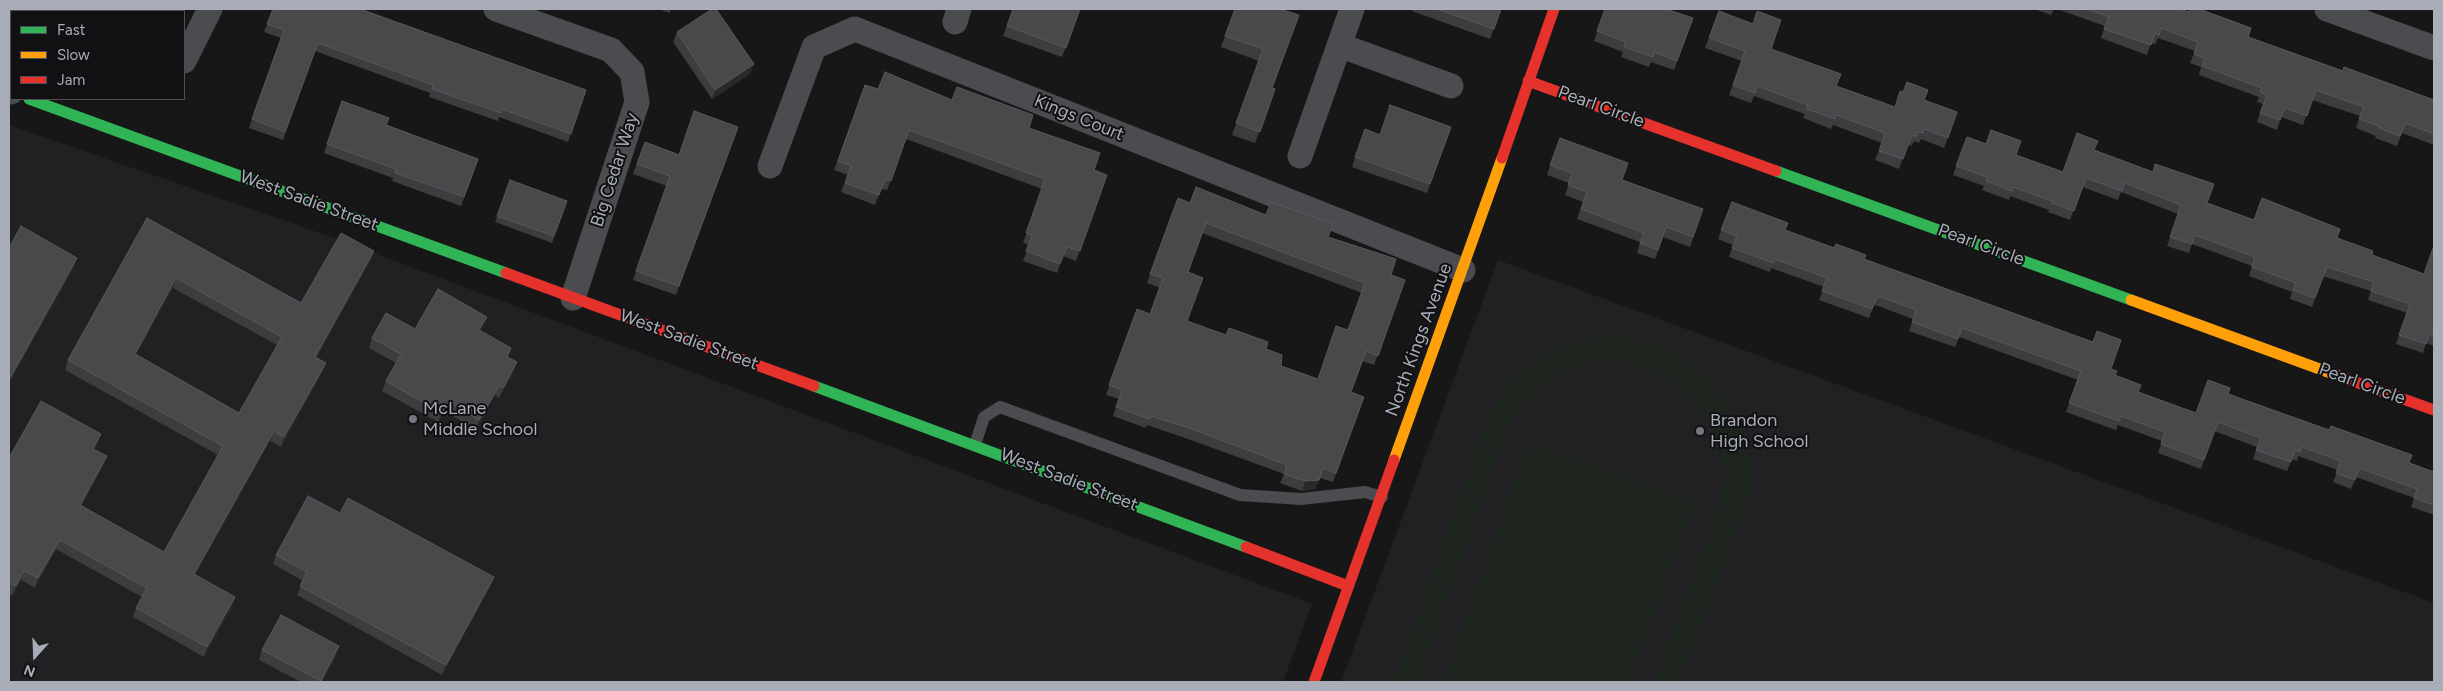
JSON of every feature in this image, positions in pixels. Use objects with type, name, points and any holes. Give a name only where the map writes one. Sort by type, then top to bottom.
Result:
[{"type":"street","points":[[185,59],[210,9]]},
{"type":"street","name":"Big Cedar Way","points":[[496,9],[611,50],[632,72],[637,102],[573,298]]},
{"type":"street","points":[[1300,156],[1352,9]]},
{"type":"street","name":"North Kings Avenue","points":[[1314,682],[1463,270],[1554,9]]},
{"type":"street","points":[[2328,9],[2434,48]]},
{"type":"street","name":"Kings Court","points":[[770,166],[814,47],[855,29],[1463,270]]},
{"type":"street","points":[[1339,45],[1451,86]]},
{"type":"street","name":"Pearl Circle","points":[[1528,81],[2434,410]]},
{"type":"street","name":"West Sadie Street","points":[[32,100],[975,445],[1348,586]]},
{"type":"lane","points":[[975,445],[984,417],[1000,407],[1240,495],[1301,499],[1365,492],[1382,497]]},
{"type":"shaded area","name":"McLane Middle School","points":[[9,125],[323,234],[1312,604],[1283,682],[16,682],[9,678]]},
{"type":"shaded area","name":"Brandon High School","points":[[1498,260],[2434,603],[2434,682],[1341,682]]},
{"type":"shaded area","points":[[1620,337],[1670,351],[1697,369],[1711,383],[1733,412],[1750,449],[1754,470],[1753,488],[1680,682],[1654,682],[1721,499],[1723,469],[1717,440],[1703,411],[1681,387],[1661,373],[1618,361],[1588,362],[1562,372],[1539,388],[1517,413],[1508,429],[1418,682],[1394,682],[1485,422],[1502,392],[1521,372],[1541,357],[1564,347],[1597,338]]},
{"type":"shaded area","points":[[1528,442],[1695,502],[1630,682],[1443,682]]},
{"type":"building","points":[[86,9],[127,9],[126,10]]},
{"type":"building","points":[[273,9],[360,9],[586,90],[571,134],[502,109],[501,113],[432,89],[433,85],[318,43],[285,132],[252,119],[284,30],[267,24]]},
{"type":"building","points":[[712,9],[716,9],[754,64],[715,90],[677,32]]},
{"type":"building","points":[[1013,9],[1080,9],[1066,48],[1007,26]]},
{"type":"building","points":[[1235,9],[1280,9],[1299,15],[1272,88],[1275,89],[1260,132],[1236,123],[1263,49],[1225,36]]},
{"type":"building","points":[[1437,9],[1501,9],[1494,29]]},
{"type":"building","points":[[1605,9],[1666,9],[1693,18],[1677,61],[1654,52],[1653,57],[1624,47],[1626,42],[1597,31]]},
{"type":"building","points":[[2087,9],[2179,9],[2189,12],[2190,9],[2199,9],[2251,28],[2248,37],[2343,71],[2344,67],[2434,100],[2434,134],[2405,123],[2400,136],[2359,119],[2364,107],[2316,90],[2307,116],[2285,108],[2280,120],[2260,113],[2267,95],[2260,92],[2262,88],[2202,66],[2205,58],[2194,54],[2198,42],[2161,28],[2159,35],[2155,33],[2151,45],[2104,29],[2109,17]]},
{"type":"building","points":[[1719,11],[1753,24],[1757,11],[1781,20],[1771,49],[1841,74],[1836,86],[1895,107],[1900,91],[1903,92],[1907,82],[1928,90],[1924,100],[1957,112],[1948,138],[1924,129],[1923,133],[1917,132],[1916,137],[1912,135],[1903,159],[1879,151],[1885,133],[1836,115],[1835,119],[1807,109],[1808,105],[1757,86],[1755,93],[1733,85],[1745,51],[1709,38]]},
{"type":"building","points":[[885,72],[952,100],[957,87],[1033,115],[1029,128],[1100,153],[1094,170],[1107,175],[1080,251],[1067,247],[1060,264],[1026,251],[1032,235],[1026,233],[1045,179],[909,130],[891,181],[885,179],[879,195],[845,183],[851,166],[838,161],[865,85],[878,89]]},
{"type":"building","points":[[342,101],[389,118],[386,125],[478,159],[464,197],[395,173],[396,169],[327,144]]},
{"type":"building","points":[[1390,105],[1451,127],[1430,184],[1355,157],[1365,129],[1380,135]]},
{"type":"building","points":[[694,111],[738,127],[679,286],[636,271],[670,176],[637,164],[645,142],[679,155]]},
{"type":"building","points":[[1991,130],[2021,141],[2016,155],[2063,172],[2077,133],[2098,141],[2094,150],[2153,172],[2155,164],[2214,184],[2207,203],[2254,220],[2262,198],[2340,229],[2337,238],[2373,251],[2372,255],[2424,274],[2434,248],[2434,335],[2429,334],[2426,344],[2399,335],[2410,304],[2371,291],[2374,282],[2327,267],[2315,298],[2293,290],[2296,283],[2252,267],[2255,257],[2195,235],[2192,244],[2170,237],[2181,205],[2125,183],[2122,191],[2086,178],[2074,211],[2013,187],[2012,191],[1986,181],[1987,177],[1956,166],[1967,137],[1986,144]]},
{"type":"building","points":[[1560,138],[1628,163],[1622,180],[1703,209],[1693,237],[1666,227],[1658,250],[1640,243],[1644,233],[1581,209],[1587,192],[1568,185],[1572,173],[1550,165]]},
{"type":"building","points":[[510,180],[567,201],[554,236],[497,216]]},
{"type":"building","points":[[1196,187],[1266,215],[1271,202],[1333,224],[1328,237],[1396,259],[1391,275],[1405,280],[1378,356],[1366,351],[1351,392],[1364,397],[1336,473],[1323,468],[1319,480],[1305,481],[1284,474],[1287,465],[1192,429],[1151,416],[1150,419],[1116,407],[1122,390],[1109,385],[1137,309],[1150,314],[1163,278],[1150,274],[1178,198],[1190,203]],"holes":[[[1206,223],[1365,283],[1348,330],[1336,326],[1318,379],[1281,366],[1282,355],[1266,349],[1268,342],[1229,328],[1226,335],[1187,321],[1203,278],[1188,272]]]},
{"type":"building","points":[[1732,202],[1788,223],[1785,230],[1834,248],[1836,244],[1866,255],[1864,259],[2093,342],[2097,331],[2121,340],[2111,369],[2117,371],[2115,375],[2141,385],[2138,392],[2196,413],[2208,380],[2230,388],[2228,394],[2329,430],[2331,426],[2412,455],[2409,463],[2434,472],[2434,505],[2414,498],[2417,489],[2359,468],[2355,480],[2336,473],[2341,461],[2302,447],[2300,452],[2295,450],[2291,462],[2256,450],[2261,438],[2218,422],[2204,460],[2161,444],[2165,432],[2121,416],[2119,421],[2069,403],[2081,371],[1962,328],[1958,339],[1912,322],[1916,310],[1881,297],[1877,297],[1872,309],[1822,291],[1827,278],[1775,259],[1773,263],[1732,248],[1737,236],[1721,230]]},
{"type":"building","points":[[147,218],[301,303],[341,233],[374,251],[315,357],[326,363],[284,437],[274,431],[194,574],[235,597],[207,647],[136,608],[147,588],[60,540],[38,578],[24,571],[16,586],[9,583],[9,458],[41,401],[101,434],[93,449],[107,456],[80,505],[164,552],[223,446],[68,360]],"holes":[[[176,278],[282,337],[239,413],[135,354]]]},
{"type":"building","points":[[21,226],[77,258],[9,380],[9,248]]},
{"type":"building","points":[[438,289],[487,317],[479,330],[511,348],[507,357],[517,362],[503,388],[499,386],[479,420],[448,402],[442,413],[386,381],[401,354],[372,338],[386,313],[415,329]]},
{"type":"building","points":[[308,496],[340,513],[348,498],[494,577],[446,665],[300,586],[307,572],[276,555]]},
{"type":"building","points":[[281,615],[339,646],[321,681],[262,650]]},
{"type":"traffic: fast","points":[[32,100],[506,273]]},
{"type":"traffic: fast","points":[[1776,171],[2131,300]]},
{"type":"traffic: fast","points":[[814,386],[1246,547]]},
{"type":"traffic: slow","points":[[1394,460],[1502,158]]},
{"type":"traffic: slow","points":[[2131,300],[2336,375]]},
{"type":"traffic: jam","points":[[1502,158],[1554,9]]},
{"type":"traffic: jam","points":[[1528,81],[1776,171]]},
{"type":"traffic: jam","points":[[506,273],[814,386]]},
{"type":"traffic: jam","points":[[2336,375],[2434,410]]},
{"type":"traffic: jam","points":[[1314,682],[1394,460]]},
{"type":"traffic: jam","points":[[1246,547],[1348,586]]},
{"type":"place","name":"McLane Middle School","points":[[413,419]]},
{"type":"place","name":"Brandon High School","points":[[1700,431]]}]
